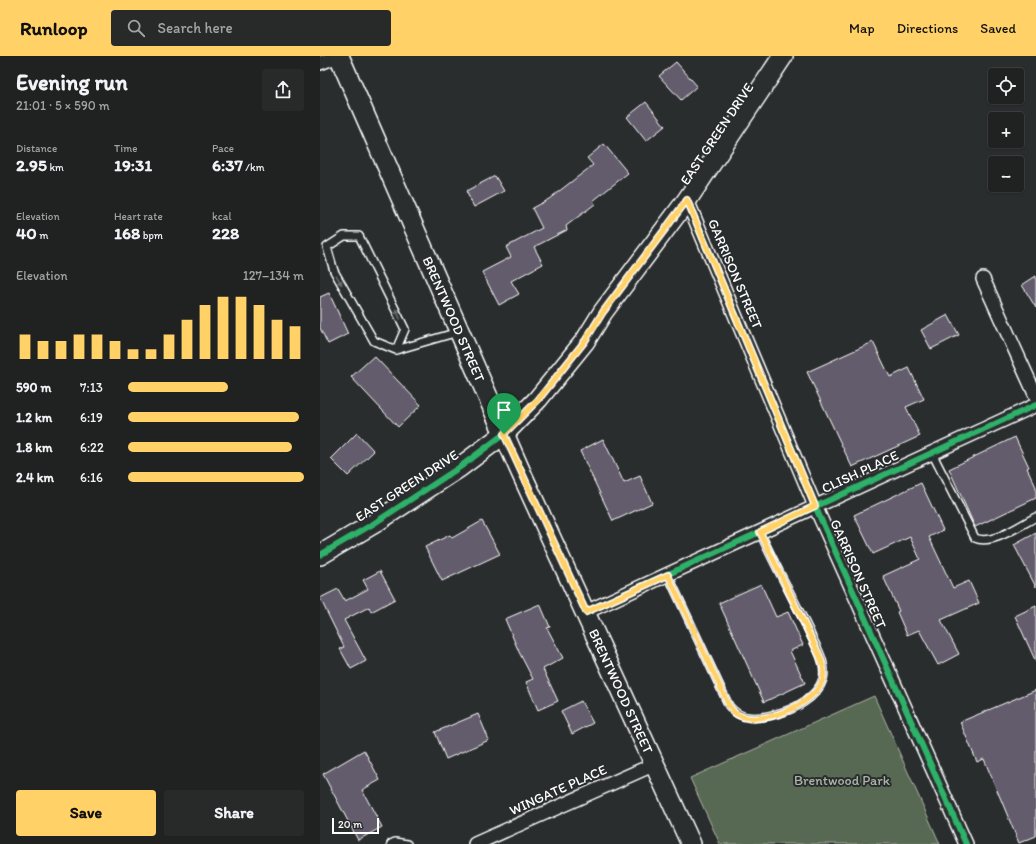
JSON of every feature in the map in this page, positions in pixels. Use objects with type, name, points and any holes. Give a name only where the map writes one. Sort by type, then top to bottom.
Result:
[{"type":"main road","name":"BRENTWOOD STREET","points":[[338,56],[504,434],[691,844]]},
{"type":"main road","name":"EAST GREEN DRIVE","points":[[320,555],[374,524],[453,472],[504,434],[538,400],[585,341],[603,312],[687,200],[783,56]]},
{"type":"street","points":[[320,64],[338,56]]},
{"type":"street","name":"GARRISON STREET","points":[[687,200],[815,506],[966,844]]},
{"type":"street","points":[[983,279],[1036,396]]},
{"type":"street","name":"CLISH PLACE","points":[[586,612],[1036,405]]},
{"type":"street","name":"WINGATE PLACE","points":[[474,844],[655,764]]},
{"type":"lane","points":[[396,350],[404,329],[389,295],[359,236],[344,236],[327,247],[334,271],[374,341],[396,350],[460,332]]},
{"type":"lane","points":[[932,453],[975,538],[981,541],[994,539],[1036,517]]},
{"type":"lane","points":[[668,575],[729,706],[735,713],[759,719],[780,713],[799,705],[816,692],[822,679],[823,664],[804,619],[772,559],[760,532]]},
{"type":"lane","points":[[391,844],[395,842],[407,844]]},
{"type":"green space","name":"Brentwood Park","points":[[874,696],[940,844],[720,844],[690,778]]},
{"type":"building","points":[[676,62],[697,86],[681,100],[659,76]]},
{"type":"building","points":[[646,102],[665,126],[646,141],[627,117]]},
{"type":"building","points":[[604,144],[628,173],[593,201],[595,204],[566,226],[567,230],[534,247],[543,264],[511,281],[519,294],[499,305],[482,272],[511,257],[506,247],[542,228],[532,208],[549,199],[593,165],[587,158]]},
{"type":"building","points":[[495,176],[504,191],[474,207],[466,191]]},
{"type":"building","points":[[1036,276],[1036,308],[1022,285]]},
{"type":"building","points":[[329,293],[348,334],[328,344],[320,328],[320,297]]},
{"type":"building","points":[[948,315],[959,335],[931,349],[921,330]]},
{"type":"building","points":[[873,342],[890,377],[909,368],[924,399],[906,407],[920,436],[852,467],[807,372]]},
{"type":"building","points":[[374,356],[421,405],[398,427],[351,377]]},
{"type":"building","points":[[357,433],[374,451],[348,476],[331,459]]},
{"type":"building","points":[[1015,437],[1029,467],[1027,468],[1036,487],[1036,498],[975,527],[949,469]]},
{"type":"building","points":[[603,439],[624,483],[640,476],[652,503],[613,521],[580,451]]},
{"type":"building","points":[[921,483],[943,530],[929,537],[953,588],[969,581],[979,603],[941,620],[959,654],[938,665],[919,630],[907,635],[897,612],[899,611],[883,576],[920,559],[910,537],[873,554],[854,515]]},
{"type":"building","points":[[482,521],[500,554],[442,581],[425,547],[450,535],[452,538]]},
{"type":"building","points":[[1036,533],[1036,587],[1014,545]]},
{"type":"building","points":[[380,571],[395,599],[371,612],[369,607],[344,620],[366,661],[351,669],[340,649],[344,647],[320,598],[338,589],[345,601],[368,589],[363,580]]},
{"type":"building","points":[[761,584],[776,617],[788,612],[803,645],[790,651],[805,683],[764,702],[719,603]]},
{"type":"building","points":[[540,604],[550,627],[547,628],[563,658],[543,669],[558,701],[538,710],[526,682],[533,679],[519,652],[505,619]]},
{"type":"building","points":[[1036,606],[1036,662],[1015,616]]},
{"type":"building","points":[[1036,690],[1036,836],[1019,843],[984,759],[977,762],[960,722]]},
{"type":"building","points":[[581,701],[593,723],[572,734],[561,711]]},
{"type":"building","points":[[478,714],[489,740],[446,759],[435,732]]},
{"type":"building","points":[[364,750],[380,780],[362,790],[382,827],[358,840],[323,774]]},
{"type":"cycle path","points":[[687,200],[815,506],[966,844]]},
{"type":"cycle path","points":[[586,612],[1036,405]]},
{"type":"cycle path","points":[[320,555],[373,524],[460,467],[504,434]]},
{"type":"route","points":[[687,200],[815,506],[760,532],[772,559],[804,619],[823,664],[822,679],[816,692],[799,705],[780,713],[759,719],[746,717],[735,713],[729,706],[668,575],[586,612],[504,434],[538,400],[585,341],[603,312],[687,200]]}]
